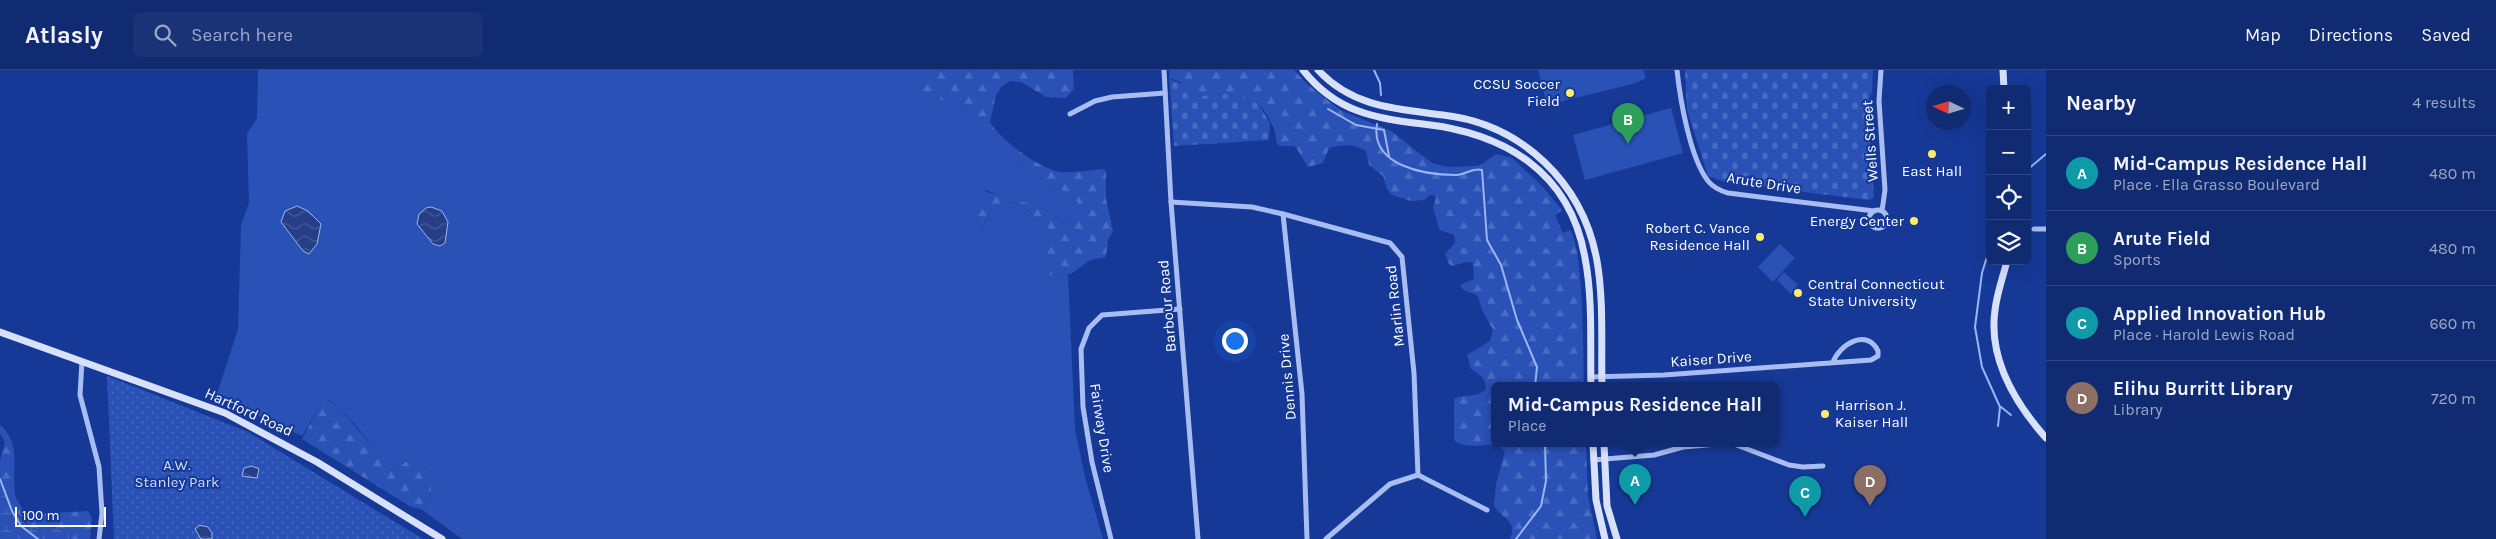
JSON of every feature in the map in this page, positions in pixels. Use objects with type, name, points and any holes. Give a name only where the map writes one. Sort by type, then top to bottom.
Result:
[{"type":"main road","points":[[1303,70],[1324,92],[1350,108],[1378,118],[1470,131],[1504,145],[1534,166],[1560,196],[1576,225],[1586,260],[1591,382]]},
{"type":"main road","points":[[1318,70],[1333,84],[1356,98],[1382,108],[1467,119],[1503,132],[1539,156],[1567,187],[1586,221],[1597,261],[1602,382]]},
{"type":"main road","points":[[2003,70],[2004,85]]},
{"type":"main road","points":[[1350,108],[1356,98]]},
{"type":"main road","points":[[1421,124],[1422,112]]},
{"type":"main road","points":[[2006,265],[1995,309],[1993,327],[1996,349],[2004,376],[2016,398],[2046,438]]},
{"type":"main road","name":"Hartford Road","points":[[0,332],[228,414],[317,462],[442,539]]},
{"type":"main road","points":[[1593,447],[1596,504],[1605,539]]},
{"type":"main road","points":[[1604,447],[1607,506],[1617,539]]},
{"type":"street","name":"Barbour Road","points":[[1164,70],[1171,202],[1198,539]]},
{"type":"street","name":"Arute Drive","points":[[1677,70],[1683,110],[1698,161],[1710,183],[1728,194],[1874,211]]},
{"type":"street","name":"Wells Street","points":[[1874,211],[1871,221],[1874,227],[1878,229],[1886,222],[1882,211],[1885,190],[1879,101],[1881,70]]},
{"type":"street","points":[[1070,114],[1095,101],[1112,97],[1165,93]]},
{"type":"street","name":"Marlin Road","points":[[1171,202],[1252,207],[1390,243],[1402,257],[1414,373],[1418,475]]},
{"type":"street","points":[[1874,211],[1878,209],[1882,211]]},
{"type":"street","name":"Dennis Drive","points":[[1283,214],[1302,394],[1307,539]]},
{"type":"street","points":[[2034,230],[2046,229]]},
{"type":"street","name":"Fairway Drive","points":[[1111,539],[1092,462],[1083,407],[1081,349],[1089,328],[1102,315],[1180,309]]},
{"type":"street","name":"Kaiser Drive","points":[[1591,377],[1664,375],[1874,360],[1878,356],[1878,351],[1875,345],[1867,341],[1850,342],[1836,353],[1833,362]]},
{"type":"street","points":[[82,361],[80,395],[99,465],[102,513],[99,539]]},
{"type":"street","points":[[1593,460],[1654,456],[1683,447]]},
{"type":"street","points":[[1742,447],[1789,466],[1803,468],[1823,466]]},
{"type":"street","points":[[1326,539],[1390,484],[1418,475],[1487,510]]},
{"type":"green space","points":[[258,70],[941,70],[924,94],[965,108],[982,131],[1010,157],[1034,172],[1047,184],[1070,194],[1079,203],[1072,216],[1064,222],[1040,207],[1014,201],[985,190],[982,230],[991,210],[1006,204],[1019,205],[1032,213],[1050,236],[1041,269],[1042,275],[1068,274],[1075,429],[1085,477],[1103,539],[462,539],[421,509],[429,498],[434,476],[426,468],[406,460],[395,469],[387,470],[364,435],[342,411],[329,401],[324,399],[302,436],[216,397],[238,329],[241,225],[249,203],[247,134],[257,118]]},
{"type":"green space","points":[[941,70],[1073,70],[1074,89],[1066,98],[1046,97],[1021,82],[1011,81],[1002,86],[996,95],[990,122],[1002,137],[1021,153],[1052,170],[1063,172],[1103,169],[1106,171],[1106,199],[1113,231],[1108,240],[1106,257],[1090,260],[1071,274],[1042,275],[1041,269],[1049,236],[1032,213],[1019,205],[1004,204],[991,210],[981,231],[975,232],[976,196],[983,191],[1040,207],[1064,222],[1072,216],[1078,203],[1070,194],[1047,184],[1034,172],[1010,157],[982,131],[965,108],[924,94],[922,88]]},
{"type":"green space","points":[[1169,70],[1294,70],[1307,84],[1340,110],[1391,131],[1432,163],[1448,167],[1479,166],[1496,154],[1512,158],[1541,185],[1562,210],[1555,215],[1563,233],[1570,230],[1575,241],[1580,280],[1584,382],[1491,382],[1491,445],[1480,446],[1458,443],[1454,440],[1454,399],[1479,394],[1486,389],[1483,379],[1471,369],[1467,355],[1490,341],[1493,330],[1482,310],[1478,296],[1466,291],[1460,285],[1474,279],[1473,263],[1465,262],[1453,266],[1449,264],[1445,254],[1455,243],[1454,235],[1440,230],[1433,208],[1436,198],[1434,195],[1430,195],[1424,200],[1411,201],[1392,195],[1387,189],[1383,176],[1369,165],[1366,151],[1352,146],[1343,145],[1329,148],[1323,163],[1308,167],[1295,146],[1280,146],[1277,144],[1274,127],[1262,107],[1248,100],[1226,94],[1197,96],[1181,82],[1170,78]]},
{"type":"green space","name":"CCSU Soccer Field","points":[[1538,70],[1643,70],[1646,78],[1636,83],[1547,105]]},
{"type":"green space","points":[[1685,70],[1873,70],[1872,91],[1868,103],[1874,198],[1869,200],[1724,182],[1708,176],[1687,110]]},
{"type":"green space","points":[[1169,74],[1171,80],[1185,84],[1197,96],[1226,94],[1258,103],[1270,123],[1269,140],[1174,146]]},
{"type":"green space","points":[[1671,108],[1683,153],[1585,180],[1573,135]]},
{"type":"green space","points":[[1780,244],[1795,258],[1773,282],[1758,267]]},
{"type":"green space","points":[[1784,272],[1798,285],[1791,294],[1777,280]]},
{"type":"green space","name":"A.W. Stanley Park","points":[[107,376],[248,432],[423,539],[114,539]]},
{"type":"green space","points":[[324,398],[339,408],[374,448],[387,470],[395,469],[409,459],[431,471],[434,476],[429,498],[421,509],[411,507],[302,439]]},
{"type":"green space","points":[[0,425],[7,433],[14,450],[16,498],[24,512],[36,514],[88,511],[92,518],[90,539],[69,539],[71,534],[54,527],[41,530],[33,529],[15,511],[0,490],[0,461],[5,442],[0,433]]},
{"type":"green space","points":[[1500,447],[1586,447],[1588,496],[1597,539],[1510,539],[1512,533],[1511,524],[1494,506],[1496,484],[1505,452]]},
{"type":"green space","points":[[0,490],[17,514],[27,524],[33,528],[40,529],[59,527],[71,530],[69,539],[0,539]]},
{"type":"water","points":[[297,206],[308,211],[321,224],[317,244],[309,254],[303,251],[281,222],[285,211]]},
{"type":"water","points":[[431,207],[442,211],[448,222],[445,243],[440,246],[433,244],[417,224],[419,214],[426,208]]},
{"type":"water","points":[[252,466],[259,469],[257,478],[242,476],[244,468]]},
{"type":"water","points":[[199,525],[208,527],[212,533],[212,539],[201,539],[195,529]]},
{"type":"waterway","points":[[1374,70],[1380,83],[1381,95]]},
{"type":"waterway","points":[[1328,109],[1356,125],[1384,130],[1389,156]]},
{"type":"waterway","points":[[1377,124],[1377,138],[1382,150],[1391,159],[1402,165],[1416,170],[1443,175],[1460,175],[1478,169],[1482,170],[1487,240],[1501,265],[1517,320],[1537,367],[1535,382]]},
{"type":"waterway","points":[[2031,167],[2046,154]]},
{"type":"waterway","points":[[1986,260],[1982,273],[1975,327],[1982,367],[2000,407],[1998,426]]},
{"type":"waterway","points":[[2001,407],[2011,415]]},
{"type":"waterway","points":[[1516,539],[1541,506],[1546,481],[1545,447]]},
{"type":"waterway","points":[[0,479],[12,511],[21,526],[38,539]]},
{"type":"place","name":"CCSU Soccer Field","points":[[1570,93]]},
{"type":"place","name":"Arute Field","points":[[1628,144]]},
{"type":"place","name":"East Hall","points":[[1932,154]]},
{"type":"place","name":"Energy Center","points":[[1914,221]]},
{"type":"place","name":"Robert C. Vance Residence Hall","points":[[1760,237]]},
{"type":"place","name":"Central Connecticut State University","points":[[1798,293]]},
{"type":"place","name":"Harrison J. Kaiser Hall","points":[[1825,414]]},
{"type":"place","name":"Mid-Campus Residence Hall","points":[[1635,505]]},
{"type":"place","name":"Elihu Burritt Library","points":[[1870,506]]},
{"type":"place","name":"Applied Innovation Hub","points":[[1805,517]]}]
